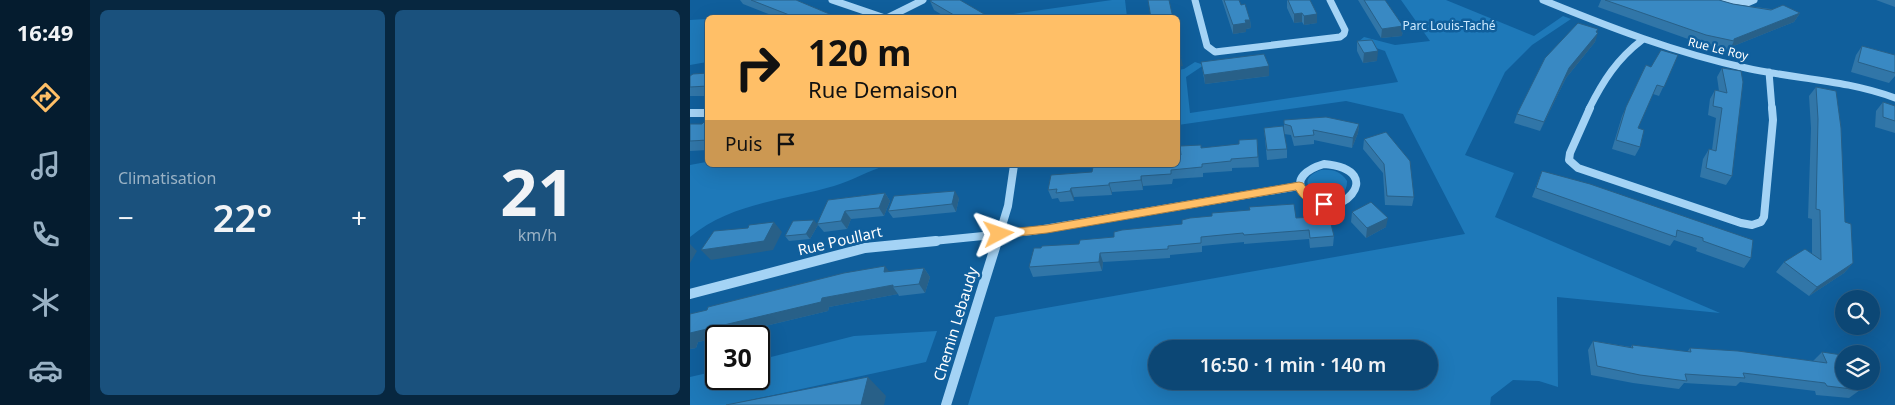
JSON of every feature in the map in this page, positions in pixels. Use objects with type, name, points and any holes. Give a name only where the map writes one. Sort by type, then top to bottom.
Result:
[{"type":"street","points":[[832,0],[877,15]]},
{"type":"street","points":[[892,15],[923,0]]},
{"type":"street","points":[[1195,0],[1207,46],[1216,52],[1223,52],[1340,37],[1344,34],[1345,30],[1330,0]]},
{"type":"street","name":"Rue Le Roy","points":[[1543,0],[1642,40],[1702,57],[1769,72],[1849,86],[1895,98]]},
{"type":"street","points":[[1724,0],[1740,3],[1752,2],[1754,0]]},
{"type":"street","points":[[1642,40],[1612,69],[1580,130],[1569,160],[1578,168],[1741,223],[1752,224],[1761,222],[1764,217],[1773,120],[1769,72]]},
{"type":"street","points":[[690,113],[705,112]]},
{"type":"street","points":[[1330,164],[1345,168],[1352,173],[1356,179],[1357,186],[1354,193],[1348,199],[1341,202],[1324,204],[1313,201],[1305,196],[1299,186],[1300,179],[1308,169],[1316,165],[1330,164]]},
{"type":"street","name":"Chemin Lebaudy","points":[[946,405],[1012,190],[1014,167]]},
{"type":"street","name":"Rue Poullart","points":[[690,294],[865,248],[1032,231],[1299,186]]},
{"type":"green space","points":[[1112,0],[1125,0],[1127,15],[1014,15],[1013,14]]},
{"type":"green space","name":"Parc Louis-Taché","points":[[1401,0],[1446,0],[1534,36],[1563,16],[1571,19],[1532,45],[1505,72],[1465,155],[1514,173],[1495,217],[1720,313],[1557,297],[1558,387],[1539,381],[1513,380],[1491,397],[1490,405],[968,405],[995,317],[1465,234],[1403,114],[1346,101],[1180,125],[1180,70],[1195,62],[1204,65],[1186,77],[1190,113],[1398,82],[1385,51],[1358,42],[1364,37],[1395,45],[1430,41]]},
{"type":"green space","points":[[705,19],[705,62],[690,65],[690,20]]},
{"type":"green space","points":[[705,162],[705,167],[882,167],[834,186],[740,210],[706,226],[690,237],[690,165]]},
{"type":"green space","points":[[1321,170],[1332,170],[1342,175],[1347,181],[1344,191],[1337,196],[1328,197],[1311,189],[1307,183],[1310,176]]},
{"type":"green space","points":[[937,331],[926,362],[727,405],[690,405],[690,377],[705,374],[705,390],[770,390],[770,357],[854,336]]},
{"type":"building","points":[[751,0],[796,0],[832,15],[789,15]]},
{"type":"building","points":[[960,0],[986,15],[954,15],[930,1]]},
{"type":"building","points":[[1148,0],[1169,0],[1172,15],[1150,15]]},
{"type":"building","points":[[1224,0],[1239,0],[1241,5],[1245,4],[1250,20],[1245,20],[1246,23],[1233,25]]},
{"type":"building","points":[[1288,0],[1310,0],[1317,14],[1304,16],[1302,13],[1294,14]]},
{"type":"building","points":[[1364,0],[1385,0],[1403,26],[1382,29]]},
{"type":"building","points":[[1605,0],[1719,0],[1771,10],[1783,5],[1800,13],[1734,39],[1734,41],[1706,35]]},
{"type":"building","points":[[1578,23],[1598,29],[1596,32],[1598,33],[1569,68],[1544,122],[1517,114],[1545,58]]},
{"type":"building","points":[[1372,40],[1378,51],[1364,53],[1357,41]]},
{"type":"building","points":[[1862,46],[1895,55],[1895,73],[1858,62]]},
{"type":"building","points":[[1661,50],[1678,55],[1664,87],[1657,85],[1638,128],[1644,130],[1640,147],[1616,140],[1626,107],[1646,65],[1651,67]]},
{"type":"building","points":[[1264,54],[1269,66],[1204,75],[1201,62]]},
{"type":"building","points":[[1722,68],[1741,71],[1743,82],[1732,176],[1706,168],[1709,149],[1716,151],[1722,108],[1713,106],[1715,90],[1727,93]]},
{"type":"building","points":[[705,73],[705,86],[690,87],[690,76]]},
{"type":"building","points":[[1816,87],[1836,91],[1841,128],[1845,222],[1851,224],[1853,263],[1817,287],[1784,262],[1805,249],[1821,260],[1820,210],[1816,209],[1818,119]]},
{"type":"building","points":[[1883,102],[1895,106],[1895,121],[1883,117]]},
{"type":"building","points":[[1326,117],[1359,124],[1353,138],[1313,130],[1314,135],[1294,137],[1291,126],[1284,124],[1284,120]]},
{"type":"building","points":[[705,121],[705,140],[690,141],[690,124],[702,124]]},
{"type":"building","points":[[1283,126],[1287,149],[1267,150],[1264,128]]},
{"type":"building","points":[[1386,132],[1410,161],[1414,197],[1387,196],[1384,164],[1364,139]]},
{"type":"building","points":[[1257,139],[1258,157],[1231,159],[1231,161],[1202,164],[1202,167],[1171,170],[1171,174],[1141,176],[1141,180],[1071,188],[1070,191],[1056,193],[1057,189],[1048,190],[1051,175],[1092,172],[1093,167],[1180,167],[1180,146],[1201,145],[1201,148],[1239,144],[1239,140]]},
{"type":"building","points":[[1542,171],[1590,184],[1753,240],[1751,258],[1703,241],[1703,238],[1677,230],[1676,237],[1536,188]]},
{"type":"building","points":[[955,191],[952,204],[888,211],[894,196]]},
{"type":"building","points":[[885,193],[879,208],[845,211],[841,221],[817,224],[828,200]]},
{"type":"building","points":[[1371,202],[1388,218],[1367,228],[1352,212]]},
{"type":"building","points":[[1294,204],[1296,218],[1329,216],[1334,236],[1310,238],[1309,230],[1201,237],[1201,243],[1168,246],[1168,249],[1100,253],[1099,262],[1029,267],[1034,248],[1041,248],[1042,246],[1079,244],[1080,240],[1114,237],[1114,232],[1122,230],[1182,224],[1182,220],[1212,216],[1212,213],[1250,210],[1249,207]]},
{"type":"building","points":[[814,220],[806,234],[785,236],[793,221]]},
{"type":"building","points":[[774,222],[764,241],[701,250],[714,231],[748,228],[749,225]]},
{"type":"building","points":[[885,266],[884,272],[924,268],[919,284],[893,287],[893,285],[822,298],[821,302],[724,325],[705,325],[705,329],[690,333],[690,314],[707,310],[708,307],[844,273]]},
{"type":"building","points":[[1593,341],[1633,348],[1632,345],[1691,352],[1690,348],[1738,351],[1827,363],[1822,352],[1835,354],[1835,387],[1827,386],[1825,383],[1743,373],[1745,378],[1685,374],[1687,381],[1640,375],[1597,366]]},
{"type":"building","points":[[868,377],[861,405],[726,405]]},
{"type":"route","points":[[999,234],[1047,229],[1299,186],[1305,196],[1313,201],[1324,204]]}]
